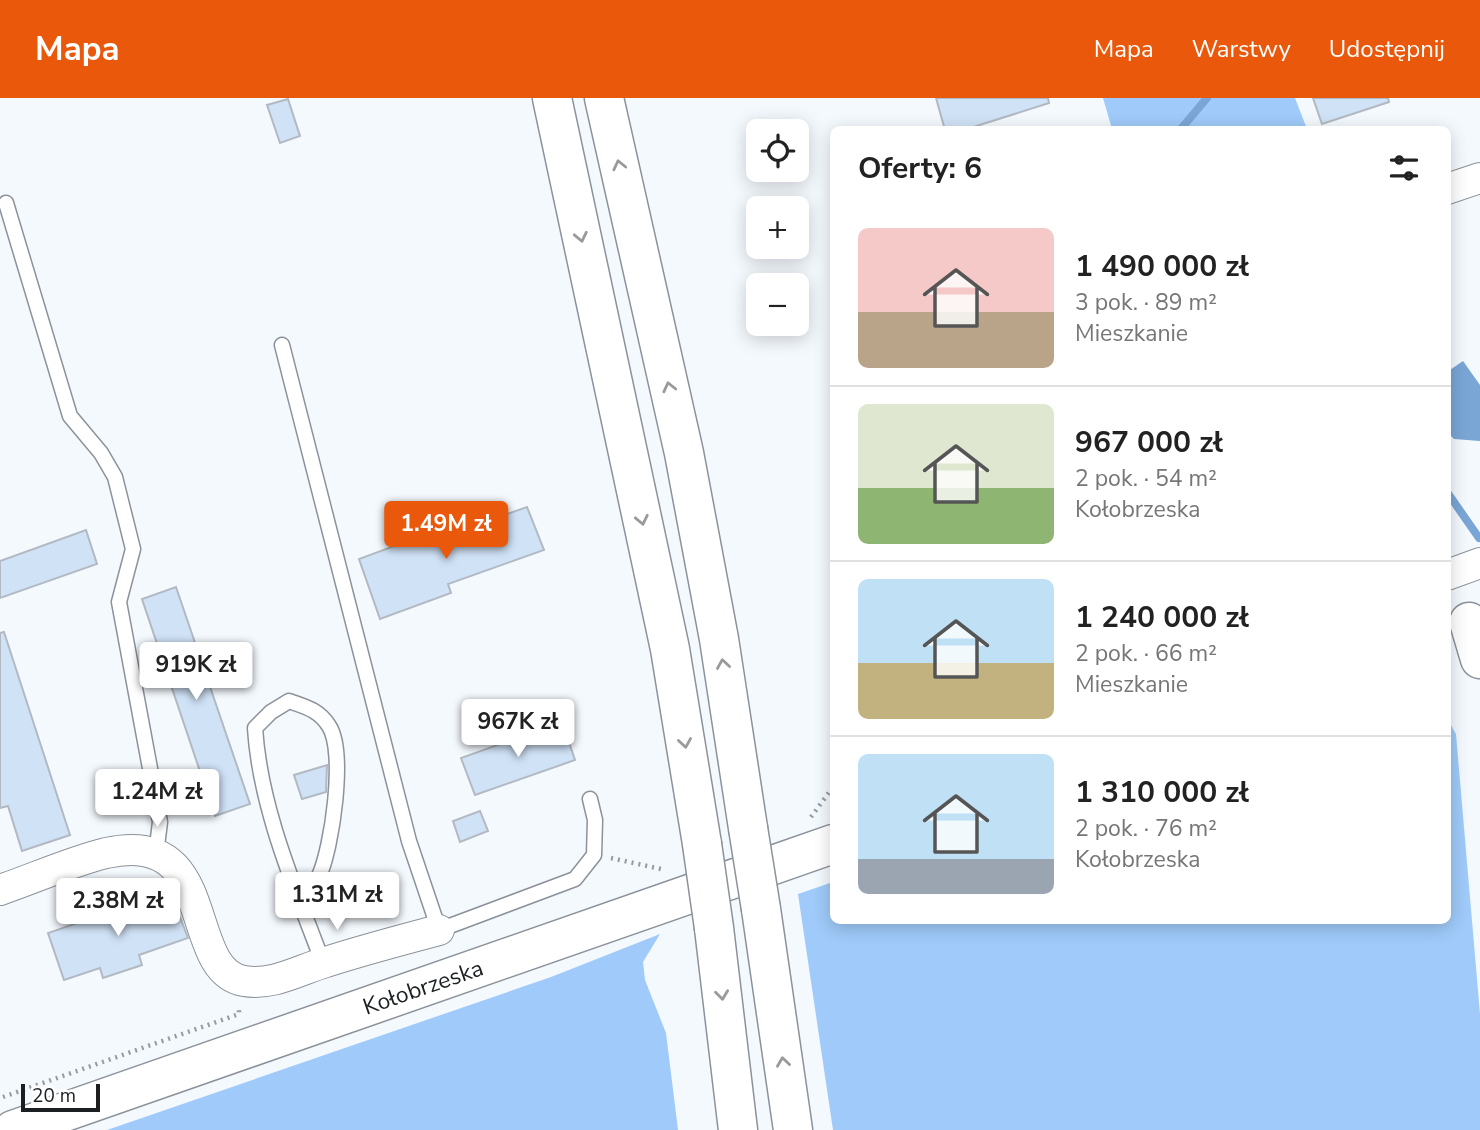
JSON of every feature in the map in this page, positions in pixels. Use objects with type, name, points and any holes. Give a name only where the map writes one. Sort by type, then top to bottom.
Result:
[{"type":"main road","points":[[552,98],[670,649],[702,845],[738,1130]]},
{"type":"main road","points":[[604,98],[684,453],[719,639],[793,1130]]},
{"type":"main road","points":[[1466,624],[1480,659]]},
{"type":"main road","name":"Kołobrzeska","points":[[13,1130],[830,845]]},
{"type":"street","points":[[1451,188],[1480,178]]},
{"type":"street","points":[[1451,574],[1480,563]]},
{"type":"street","points":[[0,890],[107,853],[156,854],[176,867],[186,881],[219,967],[242,981],[269,982],[323,963],[439,930]]},
{"type":"lane","points":[[6,203],[70,416],[101,453],[115,477],[133,549],[119,602],[160,822],[156,854]]},
{"type":"lane","points":[[282,345],[408,841],[439,930],[558,888],[575,879],[594,855],[595,820],[590,799]]},
{"type":"lane","points":[[301,904],[319,876],[327,848],[336,793],[335,755],[331,728],[316,710],[289,701],[271,712],[255,728],[258,765],[301,904],[323,963]]},
{"type":"path","points":[[0,1098],[39,1082],[239,1014],[242,981]]},
{"type":"shaded area","points":[[1103,98],[1295,98],[1306,126],[1111,126]]},
{"type":"shaded area","points":[[1463,361],[1480,385],[1480,441],[1454,439],[1451,436],[1451,369]]},
{"type":"shaded area","points":[[1451,725],[1456,734],[1480,1014],[1480,1130],[833,1130],[798,894],[830,883],[830,924],[1451,924]]},
{"type":"shaded area","points":[[660,934],[643,962],[645,980],[666,1033],[678,1130],[107,1130],[551,977]]},
{"type":"building","points":[[936,98],[1048,98],[1049,103],[977,126],[944,126]]},
{"type":"building","points":[[1313,98],[1388,98],[1389,102],[1322,124]]},
{"type":"building","points":[[288,99],[300,136],[280,143],[267,105]]},
{"type":"building","points":[[527,507],[544,550],[448,584],[451,593],[380,619],[359,559],[437,530],[440,538]]},
{"type":"building","points":[[86,530],[97,564],[0,598],[0,561]]},
{"type":"building","points":[[176,587],[250,804],[215,816],[142,599]]},
{"type":"building","points":[[4,632],[70,835],[22,851],[8,806],[0,808],[0,633]]},
{"type":"building","points":[[562,722],[575,760],[475,795],[461,758]]},
{"type":"building","points":[[327,765],[326,792],[302,799],[294,775]]},
{"type":"building","points":[[480,811],[488,831],[460,842],[453,821]]},
{"type":"building","points":[[170,891],[188,938],[139,955],[142,965],[103,978],[100,968],[64,980],[48,933]]},
{"type":"waterway","points":[[1183,126],[1207,98]]},
{"type":"waterway","points":[[1451,498],[1479,538]]}]
